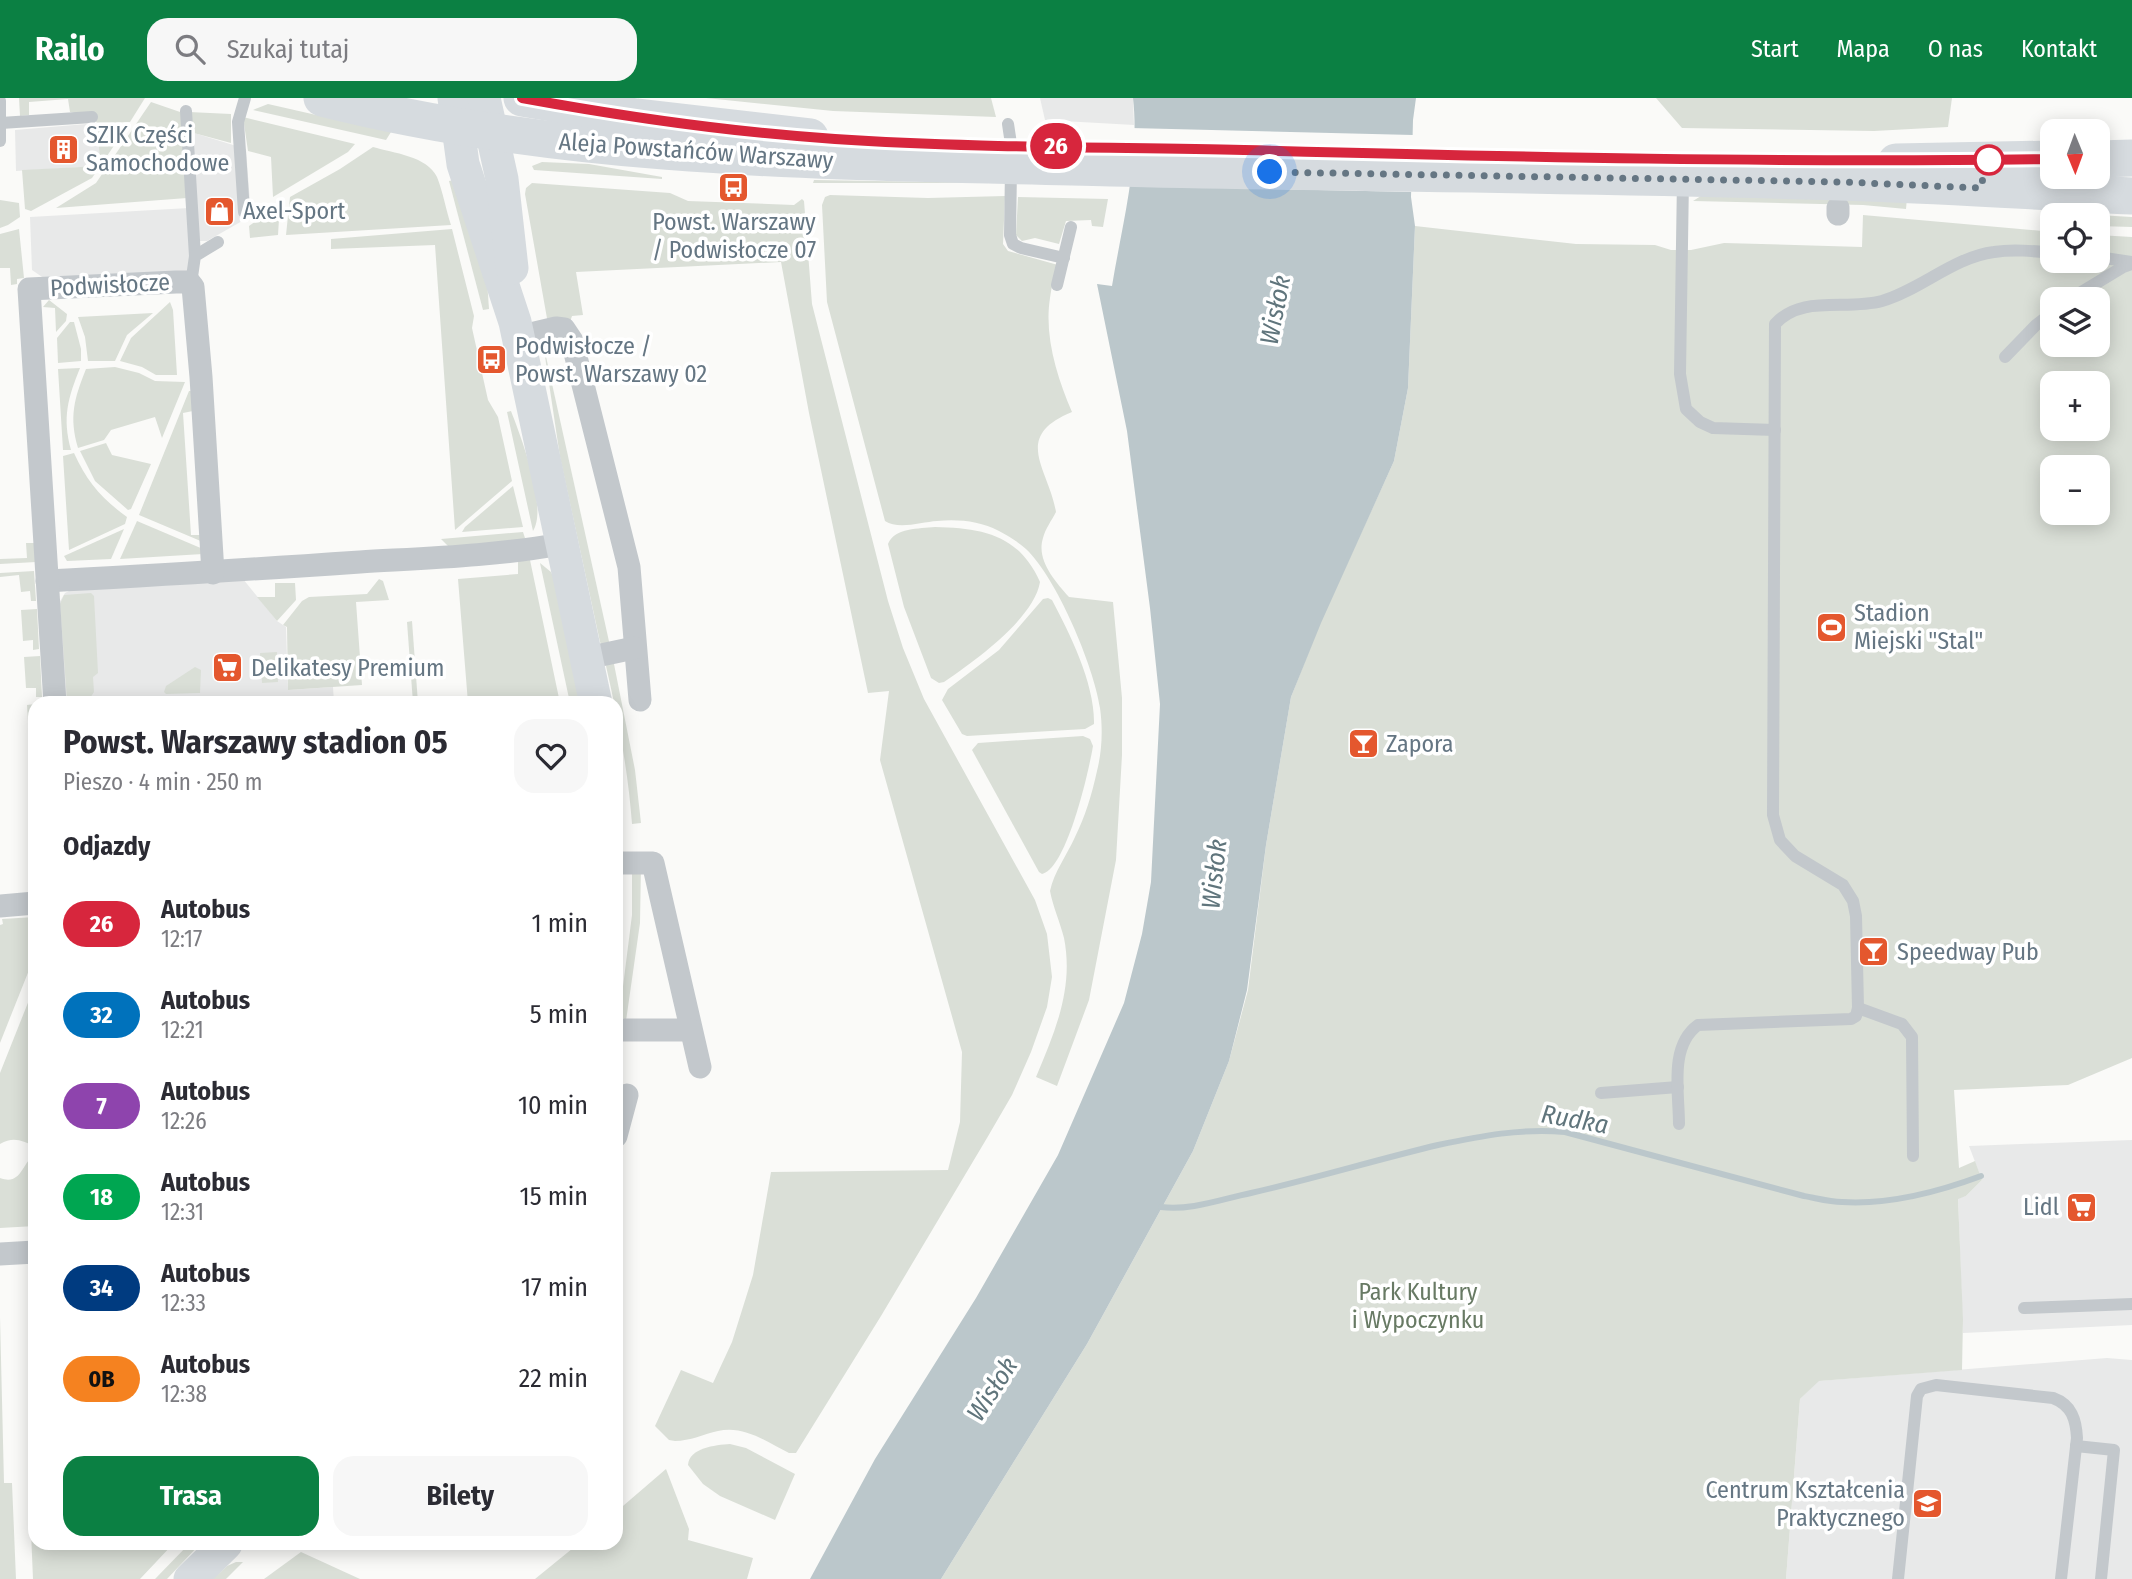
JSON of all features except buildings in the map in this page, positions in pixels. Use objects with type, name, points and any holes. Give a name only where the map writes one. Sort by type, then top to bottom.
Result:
[{"type":"main road","name":"Aleja Powstańców Warszawy","points":[[322,98],[472,113],[557,142],[736,157],[1010,145]]},
{"type":"main road","name":"Aleja Powstańców Warszawy","points":[[522,98],[636,117],[834,139],[1010,145],[1116,158],[1414,164]]},
{"type":"main road","points":[[2110,159],[2132,158]]},
{"type":"main road","points":[[1414,164],[2040,159]]},
{"type":"main road","points":[[1414,164],[1683,179],[1868,183],[2132,196]]},
{"type":"street","points":[[472,113],[463,164],[517,330],[594,696]]},
{"type":"street","name":"Podwisłocze","points":[[54,696],[29,289],[176,282],[191,284],[195,294],[213,573]]},
{"type":"street","points":[[517,330],[564,329],[572,341],[629,567],[640,699]]},
{"type":"street","points":[[47,581],[213,573],[529,550],[561,544]]},
{"type":"street","points":[[587,658],[634,648]]},
{"type":"street","points":[[623,863],[653,863],[699,1067]]},
{"type":"street","points":[[0,906],[28,904]]},
{"type":"street","points":[[623,1030],[690,1030]]},
{"type":"street","points":[[623,1110],[627,1095]]},
{"type":"street","points":[[0,1254],[28,1252]]},
{"type":"street","points":[[190,1579],[220,1550]]},
{"type":"lane","points":[[244,212],[237,122],[245,98]]},
{"type":"lane","points":[[0,101],[0,141]]},
{"type":"lane","points":[[186,110],[195,256],[191,284]]},
{"type":"lane","points":[[1,123],[92,117]]},
{"type":"lane","points":[[1010,145],[1010,235],[1013,244],[1064,258]]},
{"type":"lane","points":[[1683,179],[1680,374],[1686,409],[1700,422],[1713,428],[1775,430]]},
{"type":"lane","points":[[1057,285],[1071,227]]},
{"type":"lane","points":[[195,256],[218,242]]},
{"type":"lane","points":[[1679,1124],[1678,1062],[1682,1043],[1698,1025],[1851,1019],[1856,1016],[1858,1009],[1856,916],[1853,901],[1843,885],[1795,856],[1780,840],[1773,816],[1775,324],[1783,315],[1808,306],[1883,301],[1975,257],[1993,252],[2040,252]]},
{"type":"lane","points":[[2110,259],[2132,263]]},
{"type":"lane","points":[[2090,287],[2132,263]]},
{"type":"lane","points":[[2006,357],[2040,322]]},
{"type":"lane","points":[[1858,1009],[1902,1024],[1912,1037],[1913,1156]]},
{"type":"lane","points":[[1601,1093],[1678,1087]]},
{"type":"lane","points":[[2024,1308],[2132,1304]]},
{"type":"lane","points":[[1898,1579],[1917,1396],[1921,1389],[1936,1385],[2031,1395],[2061,1401],[2074,1418],[2076,1446],[2061,1579]]},
{"type":"lane","points":[[2076,1446],[2114,1450],[2101,1579]]},
{"type":"shaded area","points":[[1040,98],[1133,98],[1134,125],[1045,120]]},
{"type":"shaded area","points":[[98,123],[100,166],[16,171],[15,130]]},
{"type":"shaded area","points":[[191,132],[246,149],[251,216],[207,241],[197,241]]},
{"type":"shaded area","points":[[189,208],[192,266],[186,277],[51,283],[32,270],[30,217]]},
{"type":"shaded area","points":[[243,579],[277,621],[286,627],[288,690],[333,687],[334,696],[63,696],[59,603],[65,593],[73,589]]},
{"type":"shaded area","points":[[2132,1140],[2132,1325],[1963,1333],[1958,1198],[1966,1196],[1982,1180],[1969,1146]]},
{"type":"shaded area","name":"Centrum Kształcenia Praktycznego","points":[[2107,1358],[2132,1360],[2132,1579],[1786,1579],[1800,1399],[1818,1381]]},
{"type":"green space","points":[[19,98],[145,98],[130,122],[98,123],[85,115],[70,112],[68,99],[29,102],[29,115],[20,116]]},
{"type":"green space","points":[[706,98],[991,98],[996,117],[833,111]]},
{"type":"green space","points":[[1656,98],[1952,98],[1948,127],[1874,131],[1682,128]]},
{"type":"green space","points":[[151,102],[183,113],[187,198],[56,208],[96,183]]},
{"type":"green space","points":[[268,104],[391,132],[386,140],[253,110]]},
{"type":"green space","points":[[189,112],[231,114],[231,143],[190,132]]},
{"type":"green space","points":[[243,117],[355,144],[348,152],[273,197],[271,157],[248,151]]},
{"type":"green space","points":[[126,128],[92,178],[31,211],[25,209],[22,170],[100,166],[98,129]]},
{"type":"green space","points":[[373,147],[409,156],[432,170],[437,177],[451,225],[286,235],[290,197]]},
{"type":"green space","points":[[542,162],[589,164],[662,179],[534,170],[532,166]]},
{"type":"green space","points":[[459,179],[487,280],[489,309],[483,310],[449,181]]},
{"type":"green space","points":[[814,180],[999,183],[813,183]]},
{"type":"green space","points":[[532,183],[670,193],[688,201],[794,205],[802,199],[804,201],[812,304],[888,601],[903,648],[924,699],[1035,900],[1047,934],[1052,977],[1047,1007],[1012,1095],[796,1453],[789,1453],[737,1430],[718,1431],[675,1441],[669,1440],[655,1426],[681,1370],[713,1383],[732,1342],[753,1275],[771,1172],[948,1170],[960,1122],[962,1052],[880,760],[889,691],[868,693],[809,413],[781,262],[576,272],[583,315],[572,316],[570,322],[548,324],[525,194],[526,188]]},
{"type":"green space","points":[[1704,194],[1907,198],[1906,209],[1863,205],[1693,201]]},
{"type":"green space","points":[[1005,196],[1003,244],[1008,251],[1058,265],[1049,312],[1050,342],[1061,385],[1072,412],[1043,432],[1038,443],[1038,455],[1056,512],[1044,535],[1042,554],[1048,570],[1069,597],[1113,602],[1122,698],[1122,755],[1116,860],[1089,1000],[1057,1086],[1036,1077],[1056,1026],[1067,974],[1064,938],[1050,891],[1082,821],[1095,780],[1102,732],[1096,690],[1082,647],[1061,601],[1038,562],[1023,546],[999,531],[977,523],[945,520],[896,525],[885,521],[827,302],[822,205],[825,197],[928,198]]},
{"type":"green space","points":[[1018,197],[1108,199],[1103,227],[1092,226],[1091,220],[1066,221],[1059,244],[1035,238],[1022,241],[1016,235]]},
{"type":"green space","points":[[0,200],[19,203],[20,217],[0,228]]},
{"type":"green space","points":[[280,204],[278,235],[250,238],[249,226]]},
{"type":"green space","name":"Park Kultury i Wypoczynku","points":[[1863,215],[2040,231],[2040,273],[2110,273],[2110,236],[2132,237],[2132,1058],[2068,1085],[1954,1090],[1959,1168],[1975,1161],[1982,1180],[1966,1196],[1958,1199],[1963,1319],[1962,1370],[1819,1381],[1800,1399],[1786,1579],[941,1579],[1087,1344],[1193,1151],[1229,1061],[1248,990],[1266,845],[1291,697],[1320,623],[1394,461],[1408,388],[1415,226],[1576,244],[1655,245],[1671,250],[1691,250],[1724,243],[1862,247]]},
{"type":"green space","points":[[2110,216],[2132,217],[2132,227],[2110,226]]},
{"type":"green space","points":[[19,229],[24,278],[17,279],[17,284],[11,285],[10,268],[0,268],[0,234]]},
{"type":"green space","points":[[452,229],[474,316],[472,328],[488,400],[498,417],[512,481],[455,530],[435,245],[331,249],[331,239]]},
{"type":"green space","points":[[49,300],[67,314],[66,321],[56,332],[55,308],[43,307]]},
{"type":"green space","points":[[170,302],[173,310],[177,375],[156,375],[142,367],[120,361],[131,338]]},
{"type":"green space","points":[[153,313],[127,335],[115,361],[88,361],[85,337],[78,317]]},
{"type":"green space","points":[[70,322],[74,322],[81,349],[81,361],[58,363],[57,338]]},
{"type":"green space","points":[[543,343],[610,646],[602,646],[600,642],[560,457]]},
{"type":"green space","points":[[115,367],[139,373],[155,381],[185,382],[162,438],[155,417],[111,430],[104,440],[78,448],[73,417],[78,390],[86,369]]},
{"type":"green space","points":[[80,368],[72,389],[67,417],[71,450],[63,450],[58,369]]},
{"type":"green space","points":[[189,391],[193,391],[193,411],[183,413],[191,535],[202,535],[203,542],[139,515]]},
{"type":"green space","points":[[511,411],[535,489],[537,520],[533,531],[507,412]]},
{"type":"green space","points":[[106,443],[112,455],[151,464],[131,509],[128,510],[95,481],[80,451]]},
{"type":"green space","points":[[74,453],[96,489],[127,517],[125,524],[69,550],[63,456]]},
{"type":"green space","points":[[513,486],[523,527],[462,532],[465,527]]},
{"type":"green space","points":[[137,521],[203,549],[203,554],[120,559]]},
{"type":"green space","points":[[935,527],[969,529],[998,537],[1021,554],[1040,582],[1027,610],[1015,625],[970,663],[939,683],[931,678],[904,607],[888,544],[896,534]]},
{"type":"green space","points":[[124,529],[111,559],[67,561],[64,556]]},
{"type":"green space","points":[[523,532],[525,538],[515,543],[448,546],[441,539]]},
{"type":"green space","points":[[26,543],[35,543],[36,562],[0,564],[0,559],[27,558]]},
{"type":"green space","points":[[530,560],[559,696],[467,696],[458,579],[518,574],[518,561]]},
{"type":"green space","points":[[540,563],[554,578],[579,696],[568,696]]},
{"type":"green space","points":[[34,571],[36,601],[31,601],[30,591],[21,592],[19,575],[0,577],[0,573]]},
{"type":"green space","points":[[379,579],[383,581],[389,600],[356,602],[362,685],[288,690],[287,627],[283,625],[302,601],[309,597],[367,594]]},
{"type":"green space","points":[[275,583],[295,583],[296,600],[277,621],[257,597],[275,597]]},
{"type":"green space","points":[[91,593],[94,596],[98,673],[93,677],[94,692],[91,696],[67,696],[60,604],[64,595]]},
{"type":"green space","points":[[1048,598],[1059,613],[1086,676],[1094,724],[1085,729],[967,736],[962,734],[942,700],[948,689],[999,650],[1043,599]]},
{"type":"green space","points":[[37,609],[39,649],[33,650],[33,640],[23,641],[21,610]]},
{"type":"green space","points":[[412,621],[417,696],[412,696],[407,622]]},
{"type":"green space","points":[[277,652],[278,682],[262,683],[260,653]]},
{"type":"green space","points":[[40,656],[42,696],[36,696],[36,688],[26,688],[24,657]]},
{"type":"green space","points":[[613,659],[620,696],[613,696],[606,666]]},
{"type":"green space","points":[[195,667],[201,670],[200,693],[164,692],[166,686]]},
{"type":"green space","points":[[623,709],[635,770],[641,823],[632,824],[623,751]]},
{"type":"green space","points":[[1083,736],[1090,739],[1093,746],[1075,817],[1060,855],[1051,868],[1042,874],[972,750],[978,743]]},
{"type":"green space","points":[[641,866],[640,923],[626,1021],[623,1018],[623,986],[632,915],[632,872]]},
{"type":"green space","points":[[28,917],[28,973],[0,1043],[0,925],[3,924],[2,919]]},
{"type":"green space","points":[[28,1003],[28,1143],[14,1140],[0,1144],[0,1073]]},
{"type":"green space","points":[[28,1162],[28,1226],[0,1228],[0,1178],[12,1179]]},
{"type":"green space","points":[[0,1317],[4,1483],[12,1483],[16,1579],[0,1579]]},
{"type":"green space","points":[[730,1444],[746,1448],[795,1474],[775,1520],[720,1496],[703,1484],[688,1465],[689,1459],[698,1451]]},
{"type":"green space","points":[[666,1469],[689,1529],[688,1540],[753,1558],[747,1579],[535,1579],[571,1550],[623,1550],[623,1506]]},
{"type":"green space","points":[[32,1550],[167,1550],[140,1579],[33,1579]]},
{"type":"green space","points":[[183,1550],[194,1550],[167,1579],[155,1579]]},
{"type":"green space","points":[[301,1552],[360,1579],[264,1579]]},
{"type":"green space","points":[[243,1562],[226,1579],[213,1579],[227,1566]]},
{"type":"water","name":"Wisłok","points":[[1133,98],[1416,98],[1411,197],[1415,226],[1408,388],[1394,461],[1321,623],[1291,697],[1266,845],[1247,990],[1229,1061],[1193,1151],[1087,1344],[941,1579],[810,1579],[875,1459],[976,1298],[1058,1155],[1124,1003],[1142,934],[1151,882],[1160,704],[1127,431],[1097,284],[1112,286],[1132,169],[1135,121]]},
{"type":"pier","points":[[1131,128],[1413,135],[1413,192],[1126,186]]},
{"type":"waterway","name":"Rudka","points":[[1161,1207],[1206,1204],[1438,1145],[1533,1131],[1565,1132],[1804,1196],[1832,1201],[1895,1199],[1931,1192],[1981,1176]]},
{"type":"bus line","name":"26","points":[[522,98],[733,130],[879,141],[1861,162],[2040,159]]},
{"type":"place","name":"SZIK Części Samochodowe","points":[[63,149]]},
{"type":"place","name":"Powst. Warszawy / Podwisłocze 07","points":[[734,188]]},
{"type":"place","name":"Axel-Sport","points":[[220,211]]},
{"type":"place","name":"Podwisłocze / Powst. Warszawy 02","points":[[492,360]]},
{"type":"place","name":"Stadion Miejski \"Stal\"","points":[[1831,627]]},
{"type":"place","name":"Delikatesy Premium","points":[[228,668]]},
{"type":"place","name":"Zapora","points":[[1363,744]]},
{"type":"place","name":"Speedway Pub","points":[[1874,952]]},
{"type":"place","name":"Lidl","points":[[2082,1207]]},
{"type":"place","name":"Centrum Kształcenia Praktycznego","points":[[1928,1504]]},
{"type":"route","points":[[1270,172],[1842,182],[1980,188],[1989,160]]}]
